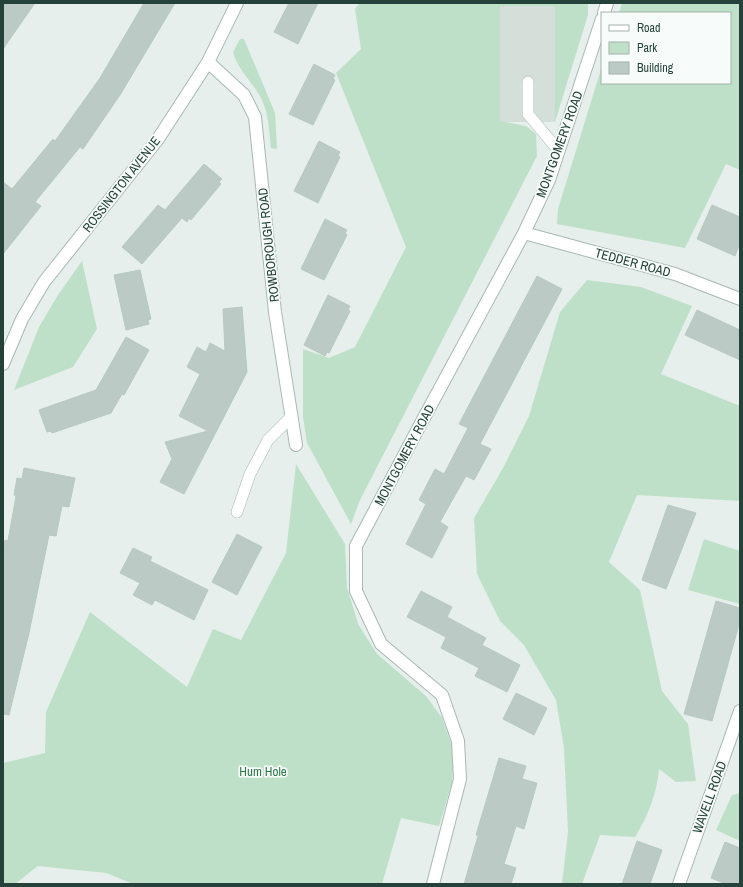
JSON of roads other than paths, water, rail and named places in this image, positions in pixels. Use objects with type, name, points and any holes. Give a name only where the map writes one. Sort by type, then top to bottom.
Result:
[{"type":"street","name":"ROSSINGTON AVENUE","points":[[3,364],[22,319],[44,282],[158,139],[208,62],[237,3]]},
{"type":"street","name":"MONTGOMERY ROAD","points":[[433,884],[460,779],[458,741],[442,695],[381,644],[356,591],[356,546],[418,427],[524,233],[549,180],[601,22]]},
{"type":"street","name":"ROWBOROUGH ROAD","points":[[208,62],[244,95],[255,117],[275,312],[289,392],[291,417],[296,445]]},
{"type":"street","name":"TEDDER ROAD","points":[[524,233],[675,274],[740,299]]},
{"type":"street","name":"WAVELL ROAD","points":[[678,884],[740,711]]},
{"type":"lane","points":[[528,82],[528,114],[559,151]]},
{"type":"lane","points":[[236,512],[250,474],[268,440],[291,417]]},
{"type":"park label","name":"Hum Hole","points":[[263,771]]}]
